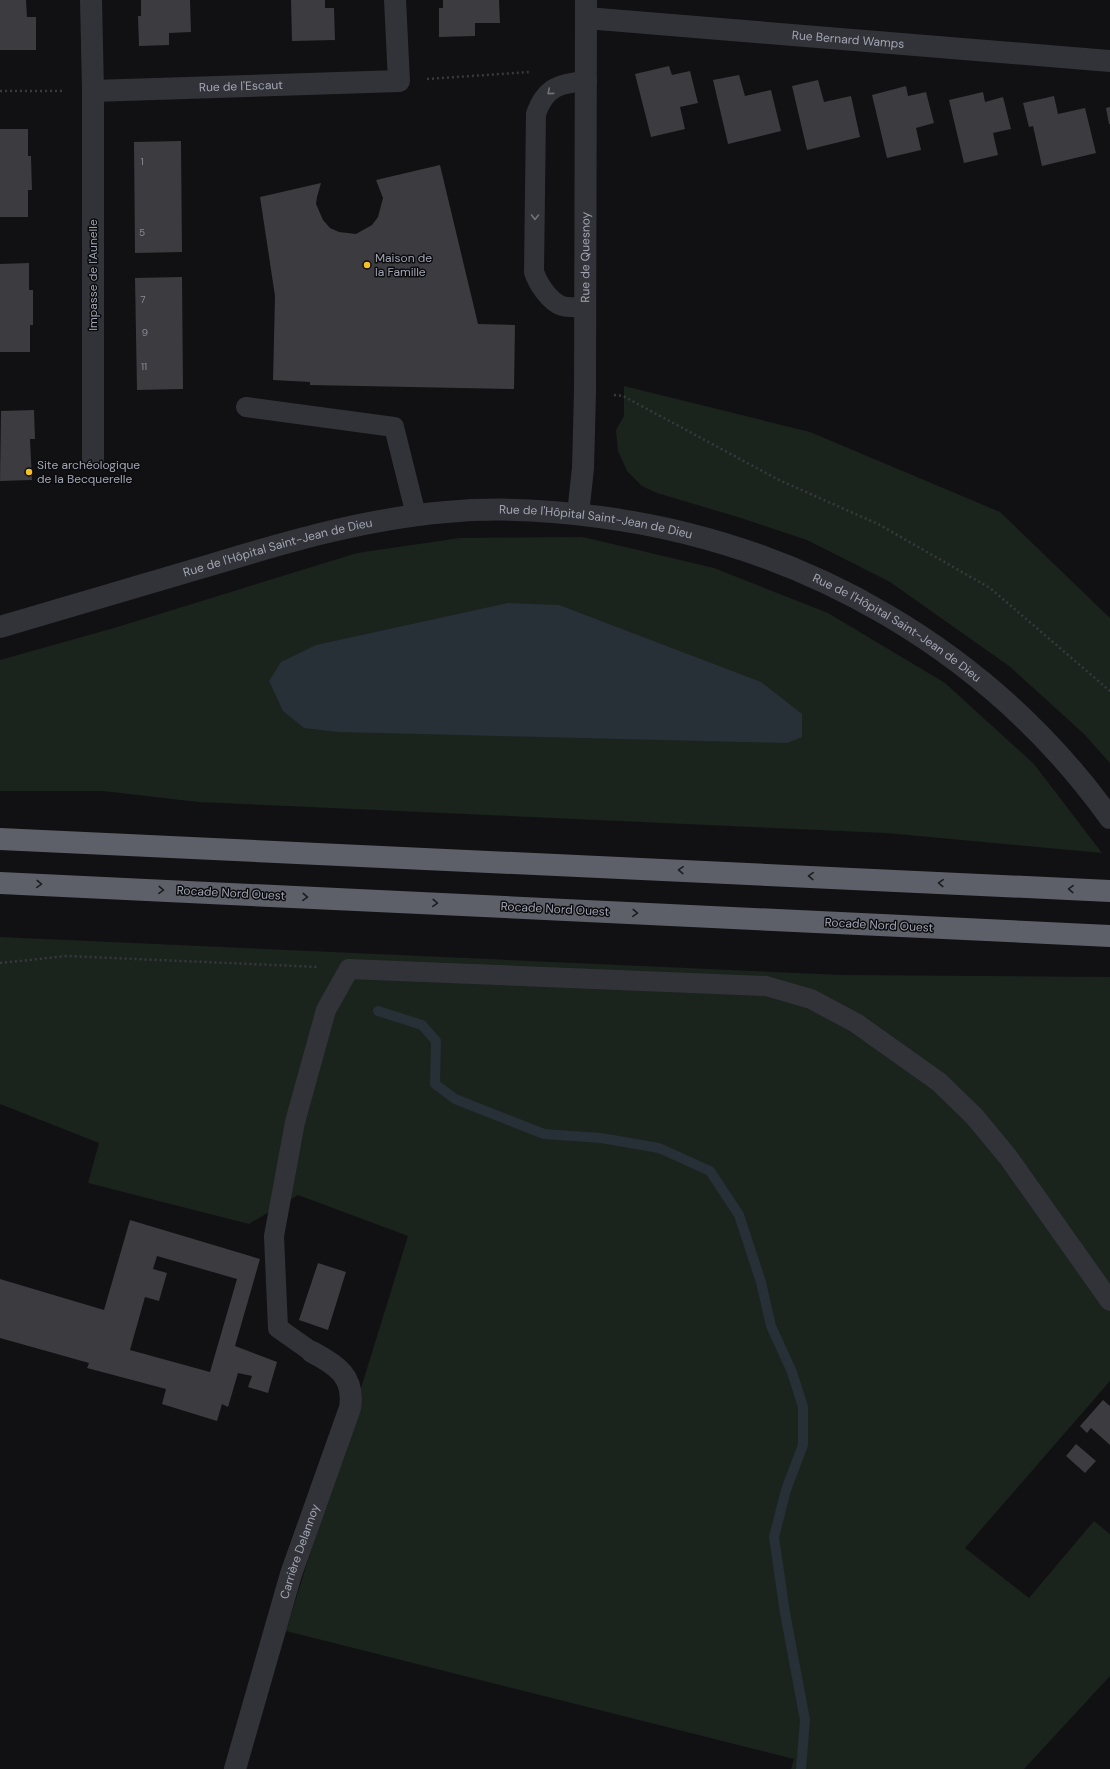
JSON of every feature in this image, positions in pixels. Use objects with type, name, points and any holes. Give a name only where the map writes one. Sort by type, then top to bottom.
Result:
[{"type":"highway","points":[[0,839],[82,841],[1110,891]]},
{"type":"highway","name":"Rocade Nord Ouest","points":[[0,883],[1110,936]]},
{"type":"street","points":[[91,0],[93,91]]},
{"type":"street","points":[[395,0],[398,81]]},
{"type":"street","name":"Rue Bernard Wamps","points":[[586,9],[1110,61]]},
{"type":"street","name":"Rue de Quesnoy","points":[[578,514],[583,468],[585,392],[586,9]]},
{"type":"street","name":"Rue de l'Escaut","points":[[93,91],[398,81]]},
{"type":"street","name":"Impasse de l'Aunelle","points":[[93,91],[93,459]]},
{"type":"street","name":"Rue de l'Hôpital Saint-Jean de Dieu","points":[[0,627],[309,535],[375,521],[447,512],[526,509],[637,522],[673,529],[739,547],[808,574],[877,609],[934,645],[988,687],[1018,713],[1064,760],[1104,810]]},
{"type":"street","name":"Carrière Delannoy","points":[[235,1769],[291,1574],[350,1408],[352,1398],[347,1380],[340,1370],[329,1361],[312,1352]]},
{"type":"lane","points":[[585,308],[562,306],[552,299],[538,282],[534,272],[536,114],[540,103],[547,94],[558,86],[567,82],[587,81]]},
{"type":"lane","points":[[246,407],[394,426],[416,516]]},
{"type":"lane","points":[[312,1352],[278,1328],[274,1236],[295,1122],[326,1010],[349,969],[766,986],[811,998],[856,1023],[939,1082],[974,1116],[1008,1157],[1110,1301]]},
{"type":"path","points":[[398,81],[531,72]]},
{"type":"path","points":[[0,91],[93,91]]},
{"type":"path","points":[[585,392],[622,396],[779,480],[878,524],[990,588],[1110,691]]},
{"type":"path","points":[[0,963],[66,956],[349,969]]},
{"type":"shaded area","points":[[624,386],[810,432],[1000,512],[1110,618],[1110,763],[1084,734],[1009,666],[890,582],[807,540],[741,518],[657,493],[642,486],[627,471],[618,451],[616,430],[624,416]]},
{"type":"shaded area","points":[[583,537],[714,568],[828,613],[945,683],[1034,764],[1102,853],[886,833],[198,802],[103,791],[0,791],[0,660],[114,628],[357,553],[460,538]]},
{"type":"shaded area","points":[[508,603],[559,605],[761,682],[802,714],[802,737],[787,743],[338,732],[304,728],[283,711],[269,681],[281,662],[316,645]]},
{"type":"shaded area","points":[[0,937],[842,975],[1110,977],[1110,1381],[965,1548],[1029,1598],[1094,1521],[1110,1534],[1110,1676],[1024,1769],[791,1769],[794,1759],[286,1631],[408,1236],[298,1195],[249,1224],[88,1183],[99,1143],[0,1104]]},
{"type":"building","points":[[0,0],[26,0],[27,17],[36,17],[36,50],[0,50]]},
{"type":"building","points":[[141,0],[190,0],[191,32],[169,33],[169,45],[139,46],[138,16],[141,16]]},
{"type":"building","points":[[291,0],[325,0],[325,8],[334,8],[335,40],[292,41]]},
{"type":"building","points":[[443,0],[499,0],[500,23],[475,23],[475,36],[439,37],[439,8],[443,8]]},
{"type":"building","points":[[669,66],[672,75],[690,71],[698,103],[680,107],[685,129],[651,137],[635,74]]},
{"type":"building","points":[[739,75],[745,96],[771,90],[781,131],[728,144],[713,80]]},
{"type":"building","points":[[818,80],[824,102],[851,96],[860,137],[807,150],[792,86]]},
{"type":"building","points":[[906,86],[908,96],[926,92],[934,123],[916,128],[921,150],[887,158],[872,95]]},
{"type":"building","points":[[983,92],[985,102],[1003,97],[1011,129],[993,133],[998,155],[964,163],[949,100]]},
{"type":"building","points":[[1054,96],[1058,114],[1085,108],[1096,153],[1042,166],[1033,126],[1029,127],[1023,103]]},
{"type":"building","points":[[1110,107],[1110,124],[1109,124],[1106,108]]},
{"type":"building","points":[[0,129],[28,129],[28,156],[31,156],[32,190],[28,190],[28,217],[0,217]]},
{"type":"building","points":[[181,141],[182,252],[135,253],[134,142]]},
{"type":"building","name":"Maison de la Famille","points":[[440,165],[478,324],[515,325],[514,389],[310,385],[310,382],[273,380],[275,296],[260,197],[321,183],[316,204],[323,220],[330,228],[339,232],[356,234],[372,225],[378,217],[383,198],[376,180]]},
{"type":"building","points":[[29,263],[29,290],[33,290],[33,325],[30,325],[30,352],[0,352],[0,264]]},
{"type":"building","points":[[182,277],[183,389],[137,390],[135,278]]},
{"type":"building","points":[[34,410],[35,439],[30,439],[32,480],[0,481],[1,411]]},
{"type":"building","points":[[130,1220],[260,1259],[235,1346],[277,1362],[268,1393],[248,1387],[252,1376],[238,1373],[228,1407],[222,1404],[217,1421],[162,1404],[166,1389],[87,1368],[89,1363],[0,1338],[0,1279],[104,1310]],"holes":[[[157,1256],[237,1279],[210,1372],[130,1350],[145,1297],[159,1301],[167,1273],[153,1269]]]},
{"type":"building","points":[[318,1263],[346,1272],[328,1330],[299,1320]]},
{"type":"building","points":[[1103,1400],[1110,1406],[1110,1445],[1091,1428],[1087,1433],[1080,1426]]},
{"type":"building","points":[[1076,1444],[1096,1461],[1085,1473],[1066,1456]]},
{"type":"waterway","points":[[378,1011],[422,1025],[436,1041],[435,1084],[455,1099],[544,1134],[601,1138],[659,1148],[710,1171],[739,1215],[761,1282],[771,1326],[792,1372],[803,1407],[803,1445],[786,1490],[774,1537],[785,1613],[805,1720],[801,1769]]},
{"type":"place","name":"Maison de la Famille","points":[[367,265]]},
{"type":"place","name":"Site archéologique de la Becquerelle","points":[[29,472]]}]
